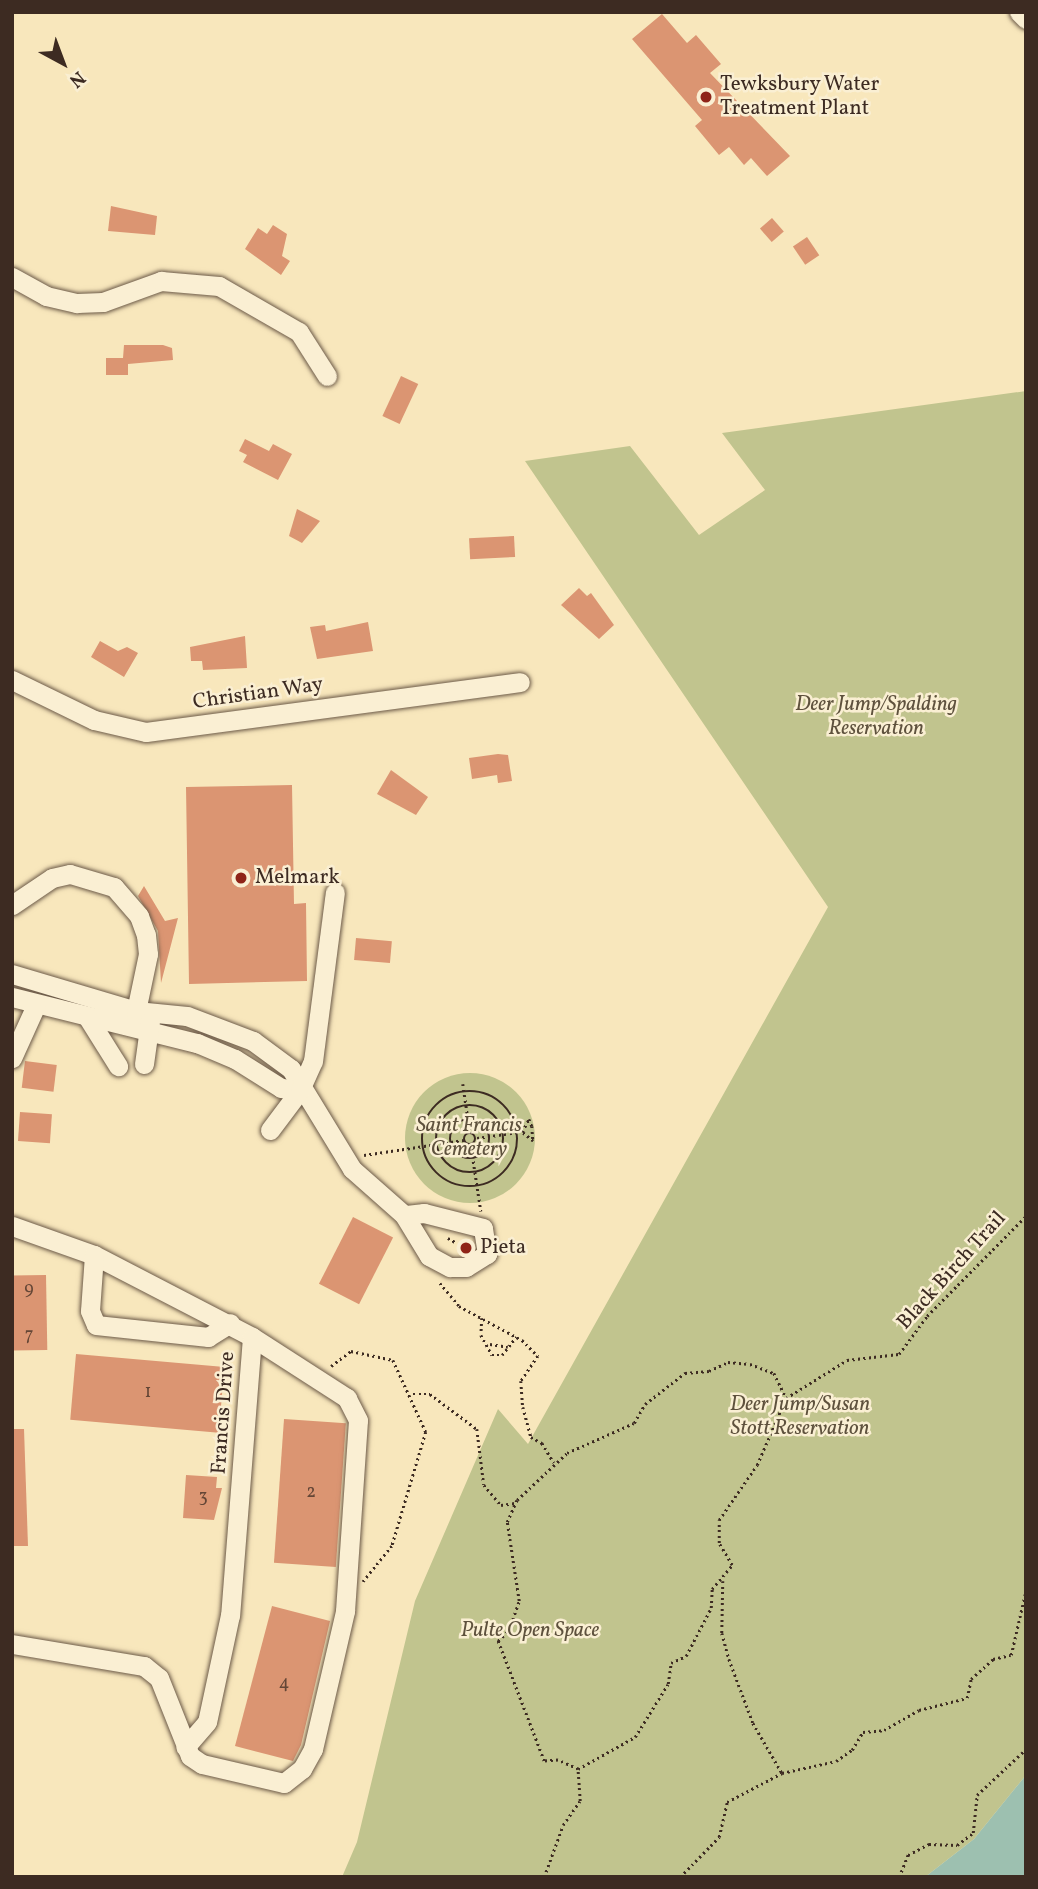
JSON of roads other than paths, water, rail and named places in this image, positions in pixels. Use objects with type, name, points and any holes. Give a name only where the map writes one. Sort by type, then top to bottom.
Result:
[{"type":"street","points":[[1019,12],[1026,19]]},
{"type":"street","points":[[12,277],[46,296],[77,303],[103,302],[161,281],[219,286],[299,332],[327,376]]},
{"type":"street","name":"Christian Way","points":[[12,680],[94,720],[146,732],[520,682]]},
{"type":"street","points":[[12,905],[52,878],[70,874],[114,887],[139,916],[146,935],[148,954],[144,1064]]},
{"type":"street","points":[[270,1130],[300,1090],[313,1061],[335,892]]},
{"type":"street","points":[[12,974],[145,1018]]},
{"type":"street","points":[[12,997],[88,1018],[187,1016],[253,1041],[291,1069],[300,1090],[344,1158],[404,1215],[429,1256],[450,1267],[479,1264],[487,1254],[483,1228],[424,1213],[404,1215]]},
{"type":"street","points":[[12,1058],[36,1005]]},
{"type":"street","points":[[88,1018],[118,1066]]},
{"type":"street","name":"Francis Drive","points":[[12,1226],[94,1255],[252,1337],[230,1615],[207,1722],[185,1747]]},
{"type":"street","points":[[94,1255],[90,1311],[96,1325],[208,1338],[230,1324]]},
{"type":"street","points":[[12,1644],[144,1666],[159,1678],[185,1747],[202,1764],[270,1782],[284,1783],[302,1769],[313,1749],[336,1662],[347,1584],[358,1420],[347,1398],[252,1337]]},
{"type":"place","name":"Tewksbury Water Treatment Plant","points":[[706,97]]},
{"type":"place","name":"Melmark","points":[[241,878]]},
{"type":"place","name":"Pieta","points":[[466,1248]]},
{"type":"park label","name":"Deer Jump/Spalding Reservation","points":[[876,717]]},
{"type":"park label","name":"Saint Francis Cemetery","points":[[469,1138]]},
{"type":"park label","name":"Deer Jump/Susan Stott Reservation","points":[[800,1417]]},
{"type":"park label","name":"Pulte Open Space","points":[[530,1631]]}]
